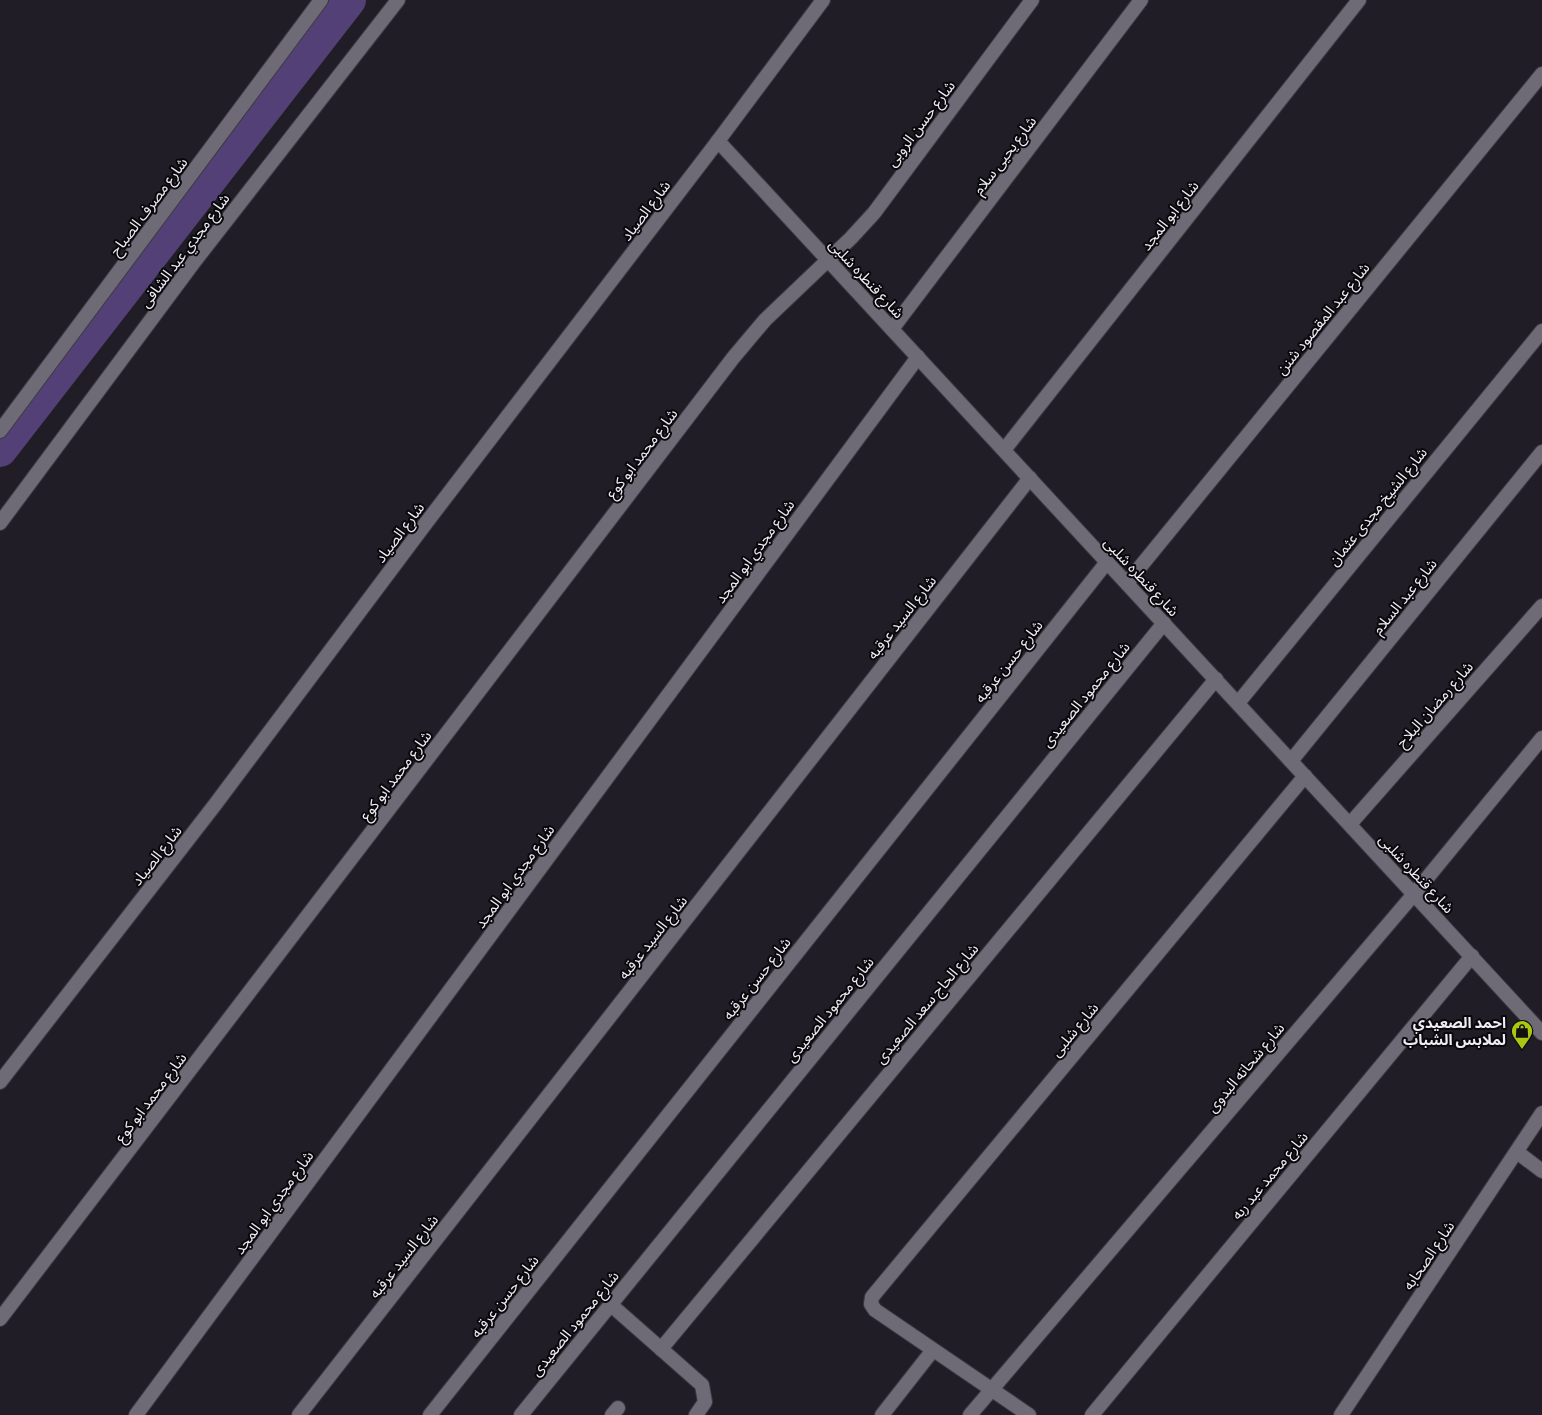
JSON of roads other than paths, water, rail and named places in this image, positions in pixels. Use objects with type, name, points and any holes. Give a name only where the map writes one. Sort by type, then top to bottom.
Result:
[{"type":"street","name":"شارع مصرف الصباح","points":[[0,431],[321,0]]},
{"type":"street","name":"شارع مجدي عبد الشافى","points":[[0,523],[194,262],[398,0]]},
{"type":"street","name":"شارع الصياد","points":[[0,1082],[214,806],[823,0]]},
{"type":"street","name":"شارع حسن الروبى","points":[[828,260],[874,212],[1032,0]]},
{"type":"street","name":"شارع يحيى سلام","points":[[892,329],[1141,0]]},
{"type":"street","name":"شارع ابو المجد","points":[[1004,450],[1359,0]]},
{"type":"street","name":"شارع عبد المقصود شنن","points":[[1127,583],[1542,74]]},
{"type":"street","name":"شارع قنطره شلبى","points":[[718,141],[1542,1032]]},
{"type":"street","name":"شارع محمد ابو كوع","points":[[0,1319],[733,358],[765,320],[828,260]]},
{"type":"street","name":"شارع الشيخ مجدى عثمان","points":[[1238,703],[1542,331]]},
{"type":"street","name":"شارع مجدي ابو المجد","points":[[136,1415],[918,357]]},
{"type":"street","name":"شارع عبد السلام","points":[[1291,761],[1542,452]]},
{"type":"street","name":"شارع السيد عرقبه","points":[[299,1415],[1030,478]]},
{"type":"street","name":"شارع حسن عرقبه","points":[[430,1415],[1107,562]]},
{"type":"street","name":"شارع رمضان البلاح","points":[[1350,824],[1542,606]]},
{"type":"street","name":"شارع محمود الصعيدى","points":[[521,1415],[1164,623]]},
{"type":"street","name":"شارع الحاج سعد الصعيدى","points":[[661,1348],[1216,679]]},
{"type":"street","name":"شارع شحاته البدوى","points":[[970,1415],[1414,894],[1542,738]]},
{"type":"street","name":"شارع شلبى","points":[[933,1350],[879,1313],[872,1304],[872,1297],[1305,776]]},
{"type":"street","name":"شارع محمد عبد ربه","points":[[1092,1415],[1472,956]]},
{"type":"street","name":"شارع الصحابه","points":[[1341,1415],[1542,1113]]},
{"type":"street","points":[[1517,1152],[1542,1171]]},
{"type":"street","points":[[610,1304],[702,1385],[705,1402],[696,1415]]},
{"type":"street","points":[[882,1415],[933,1350],[1029,1415]]},
{"type":"waterway","points":[[0,450],[349,0]]},
{"type":"place","name":"احمد الصعيدي لملابس الشباب","points":[[1522,1050]]}]
